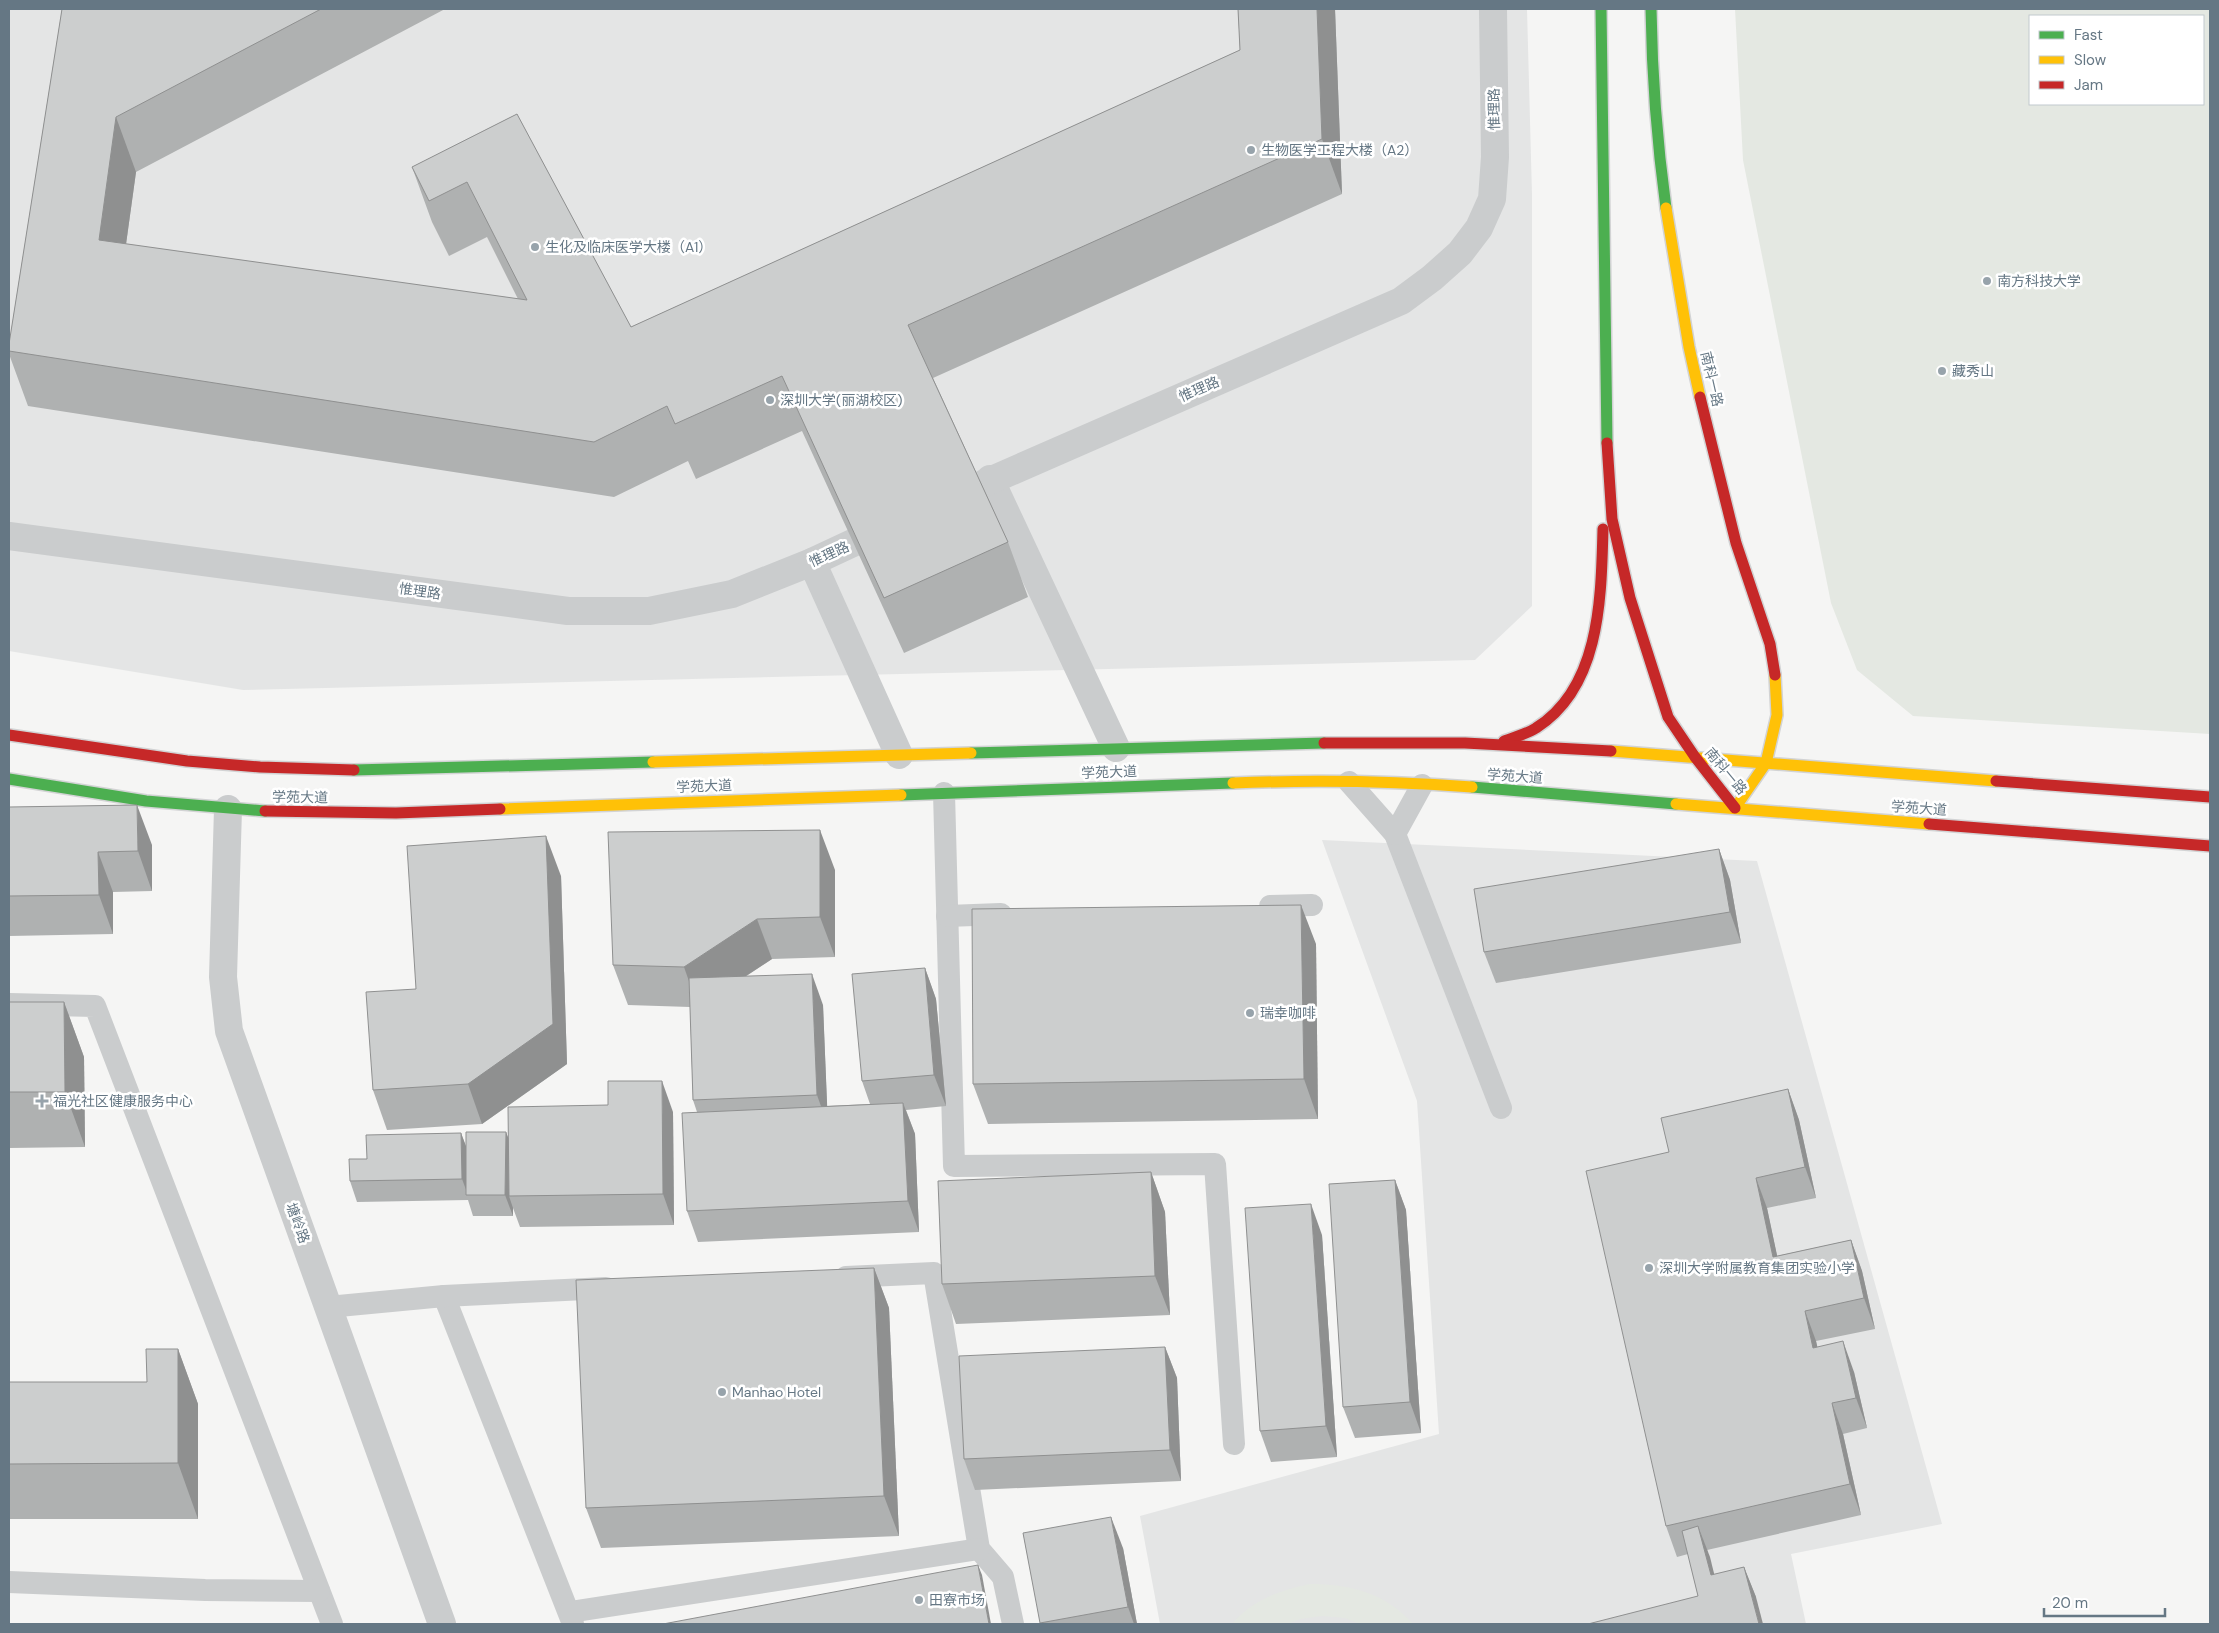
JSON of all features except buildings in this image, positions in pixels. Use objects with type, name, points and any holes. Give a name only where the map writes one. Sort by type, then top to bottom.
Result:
[{"type":"main road","name":"南科一路","points":[[1601,9],[1606,435],[1612,519],[1630,598],[1668,716],[1695,757],[1734,808],[1766,763],[1777,714],[1776,670],[1770,644],[1736,543],[1712,450],[1689,347],[1672,250],[1658,150],[1651,9]]},
{"type":"main road","points":[[1494,744],[1518,738],[1555,714],[1579,682],[1589,656],[1595,632],[1602,574],[1606,435]]},
{"type":"main road","name":"学苑大道","points":[[9,735],[142,756],[213,764],[332,770],[400,770],[1302,742],[1494,744],[1695,757],[2210,797]]},
{"type":"main road","name":"学苑大道","points":[[9,779],[64,789],[228,809],[300,814],[396,813],[1280,781],[1349,782],[1422,785],[1734,808],[2210,846]]},
{"type":"street","name":"惟理路","points":[[9,536],[568,611],[649,611],[732,594],[812,562],[990,479],[1401,301],[1432,278],[1460,253],[1479,228],[1492,199],[1495,157],[1494,9]]},
{"type":"street","points":[[990,479],[1116,748]]},
{"type":"street","points":[[812,562],[898,755]]},
{"type":"street","name":"塘岭路","points":[[228,809],[223,976],[230,1031],[442,1624]]},
{"type":"lane","points":[[1349,782],[1395,834],[1500,1108]]},
{"type":"lane","points":[[1395,834],[1422,785]]},
{"type":"lane","points":[[944,793],[954,1166],[1215,1164],[1234,1444]]},
{"type":"lane","points":[[1253,907],[1312,905]]},
{"type":"lane","points":[[947,916],[1026,913]]},
{"type":"lane","points":[[9,1004],[95,1006],[332,1624]]},
{"type":"lane","points":[[826,1278],[934,1273],[979,1549],[1003,1577],[1013,1624]]},
{"type":"lane","points":[[328,1307],[444,1296],[630,1287]]},
{"type":"lane","points":[[444,1296],[571,1618],[979,1549]]},
{"type":"lane","points":[[9,1582],[205,1590],[320,1591]]},
{"type":"shaded area","name":"深圳大学(丽湖校区)","points":[[9,9],[1527,9],[1532,195],[1532,606],[1475,660],[243,690],[9,651]]},
{"type":"shaded area","name":"南方科技大学","points":[[1735,9],[2210,9],[2210,734],[1913,716],[1857,670],[1831,603],[1743,160]]},
{"type":"shaded area","name":"深圳大学附属教育集团实验小学","points":[[1322,840],[1757,861],[1942,1524],[1791,1554],[1806,1624],[1160,1624],[1140,1516],[1439,1434],[1417,1101]]},
{"type":"shaded area","points":[[1310,1584],[1353,1588],[1366,1592],[1391,1605],[1413,1624],[1360,1624],[1345,1618],[1322,1616],[1300,1619],[1287,1624],[1232,1624],[1248,1608],[1267,1597],[1288,1589]]},
{"type":"traffic: fast","points":[[1601,9],[1607,443]]},
{"type":"traffic: fast","points":[[1651,9],[1655,109],[1666,208]]},
{"type":"traffic: fast","points":[[971,753],[1324,743]]},
{"type":"traffic: fast","points":[[354,770],[653,762]]},
{"type":"traffic: fast","points":[[9,779],[146,801],[265,811]]},
{"type":"traffic: fast","points":[[901,795],[1233,783]]},
{"type":"traffic: fast","points":[[1472,787],[1676,804]]},
{"type":"traffic: slow","points":[[1666,208],[1689,347],[1700,397]]},
{"type":"traffic: slow","points":[[1735,808],[1766,763],[1777,715],[1775,675]]},
{"type":"traffic: slow","points":[[1611,751],[1996,781]]},
{"type":"traffic: slow","points":[[653,762],[971,753]]},
{"type":"traffic: slow","points":[[1233,783],[1412,783],[1472,787]]},
{"type":"traffic: slow","points":[[500,809],[901,795]]},
{"type":"traffic: slow","points":[[1676,804],[1929,824]]},
{"type":"traffic: jam","points":[[1700,397],[1736,543],[1770,644],[1775,675]]},
{"type":"traffic: jam","points":[[1607,443],[1612,519],[1630,598],[1668,717],[1695,757],[1735,808]]},
{"type":"traffic: jam","points":[[1504,741],[1536,728],[1557,710],[1574,689],[1585,665],[1593,639],[1601,583],[1603,529]]},
{"type":"traffic: jam","points":[[9,735],[187,761],[260,767],[354,770]]},
{"type":"traffic: jam","points":[[1324,743],[1465,743],[1611,751]]},
{"type":"traffic: jam","points":[[1996,781],[2210,797]]},
{"type":"traffic: jam","points":[[265,811],[396,813],[500,809]]},
{"type":"traffic: jam","points":[[1929,824],[2210,846]]},
{"type":"place","name":"生物医学工程大楼（A2）","points":[[1251,150]]},
{"type":"place","name":"生化及临床医学大楼（A1）","points":[[535,247]]},
{"type":"place","name":"南方科技大学","points":[[1987,281]]},
{"type":"place","name":"藏秀山","points":[[1942,371]]},
{"type":"place","name":"深圳大学(丽湖校区)","points":[[770,400]]},
{"type":"place","name":"瑞幸咖啡","points":[[1250,1013]]},
{"type":"place","name":"福光社区健康服务中心","points":[[42,1101]]},
{"type":"place","name":"深圳大学附属教育集团实验小学","points":[[1649,1268]]},
{"type":"place","name":"Manhao Hotel","points":[[722,1392]]},
{"type":"place","name":"田寮市场","points":[[919,1600]]}]
